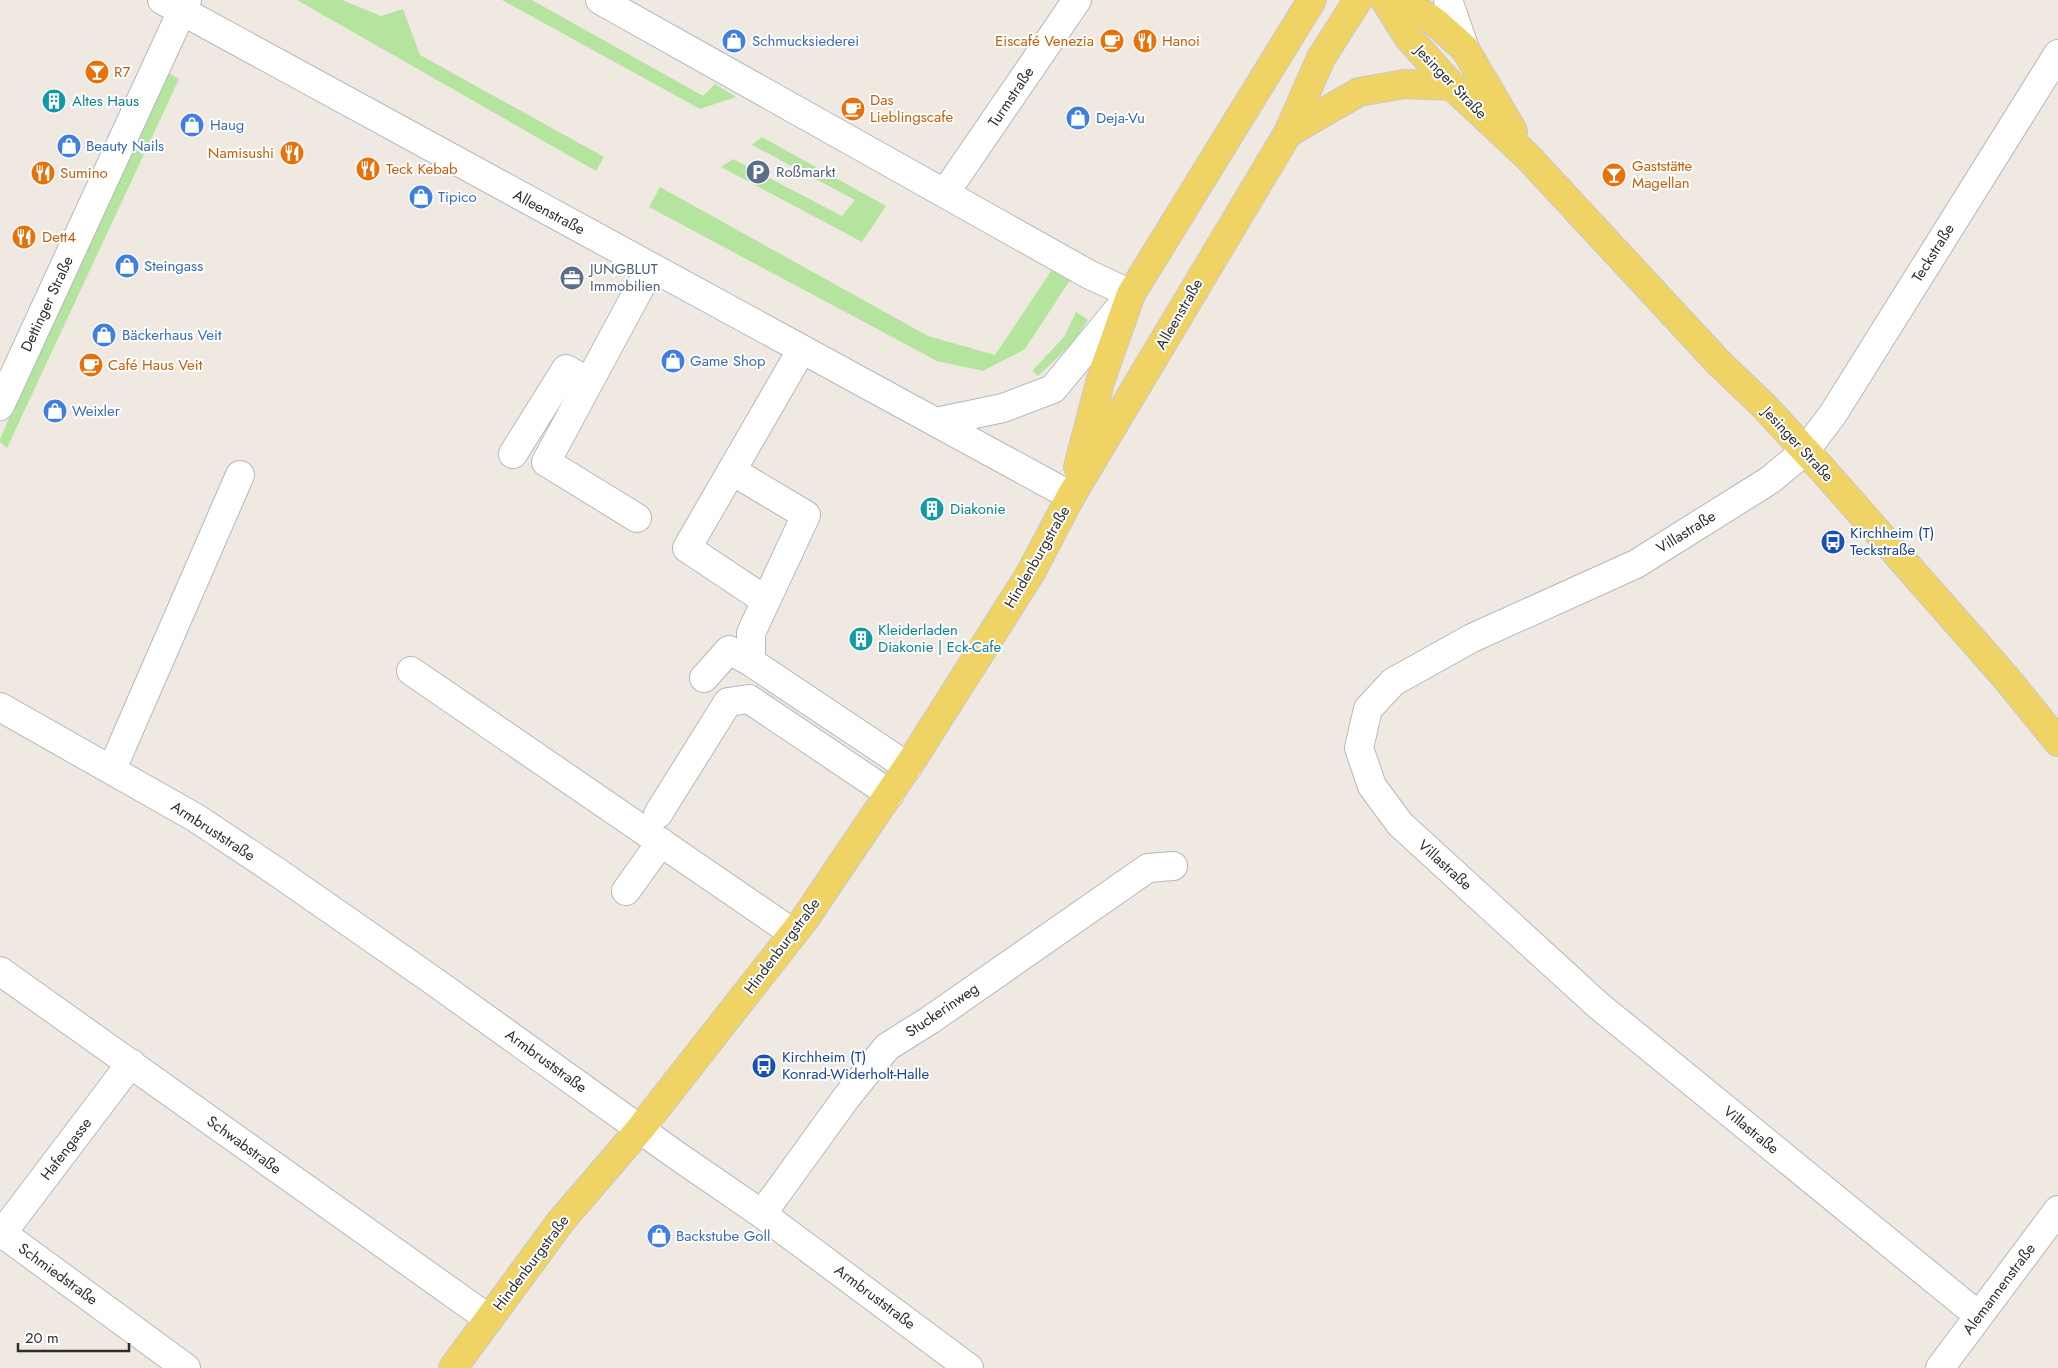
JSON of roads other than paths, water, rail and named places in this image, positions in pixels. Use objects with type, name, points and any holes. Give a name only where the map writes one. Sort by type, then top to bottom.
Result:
[{"type":"main road","points":[[1071,496],[1101,379],[1131,294],[1312,0]]},
{"type":"main road","name":"Alleenstraße","points":[[1071,496],[1288,133],[1321,58],[1358,0]]},
{"type":"main road","name":"Jesinger Straße","points":[[1385,0],[1408,37],[1452,86],[1527,156],[1720,362],[1764,406],[2007,679],[2058,742]]},
{"type":"main road","name":"Jesinger Straße","points":[[1403,0],[1435,22],[1465,49],[1527,156]]},
{"type":"main road","name":"Alleenstraße","points":[[1288,133],[1359,92],[1405,84],[1452,86]]},
{"type":"main road","name":"Hindenburgstraße","points":[[453,1368],[561,1221],[640,1129],[793,933],[908,767],[1030,574],[1071,496]]},
{"type":"street","name":"Turmstraße","points":[[945,193],[1077,0]]},
{"type":"street","name":"Jesinger Straße","points":[[1448,0],[1465,49]]},
{"type":"street","points":[[609,2],[1090,275],[1131,294],[1053,389],[1003,408],[936,422]]},
{"type":"street","name":"Alleenstraße","points":[[177,4],[651,267],[1071,496]]},
{"type":"street","name":"Dettinger Straße","points":[[0,406],[177,4]]},
{"type":"street","name":"Teckstraße","points":[[1805,451],[1833,414],[2058,54]]},
{"type":"street","points":[[637,518],[546,462],[651,267]]},
{"type":"street","points":[[765,600],[687,548],[802,350]]},
{"type":"street","points":[[513,454],[566,369],[589,382]]},
{"type":"street","name":"Villastraße","points":[[1805,451],[1770,480],[1636,564],[1472,638],[1393,682],[1368,709],[1359,748],[1372,786],[1400,824],[1599,1006],[1979,1316]]},
{"type":"street","points":[[732,471],[806,515],[751,633],[751,662]]},
{"type":"street","points":[[112,769],[240,475]]},
{"type":"street","points":[[704,678],[729,650],[751,662],[908,767]]},
{"type":"street","points":[[411,671],[793,933]]},
{"type":"street","points":[[658,814],[728,702],[749,700],[890,794]]},
{"type":"street","name":"Armbruststraße","points":[[0,707],[196,818],[277,872],[762,1214],[970,1368]]},
{"type":"street","points":[[626,891],[661,842]]},
{"type":"street","name":"Stuckerinweg","points":[[762,1214],[846,1098],[887,1047],[930,1020],[1148,868],[1173,866]]},
{"type":"street","name":"Schwabstraße","points":[[0,971],[489,1319]]},
{"type":"street","name":"Hafengasse","points":[[5,1220],[131,1063]]},
{"type":"street","name":"Alemannenstraße","points":[[1940,1368],[2058,1210]]},
{"type":"street","name":"Schmiedstraße","points":[[5,1220],[186,1368]]},
{"type":"place","name":"Schmucksiederei","points":[[734,41]]},
{"type":"place","name":"Eiscafé Venezia","points":[[1112,41]]},
{"type":"place","name":"Hanoi","points":[[1145,41]]},
{"type":"place","name":"R7","points":[[97,72]]},
{"type":"place","name":"Altes Haus","points":[[54,101]]},
{"type":"place","name":"Das Lieblingscafe","points":[[853,109]]},
{"type":"place","name":"Deja-Vu","points":[[1078,118]]},
{"type":"place","name":"Haug","points":[[192,125]]},
{"type":"place","name":"Beauty Nails","points":[[69,146]]},
{"type":"place","name":"Namisushi","points":[[292,153]]},
{"type":"place","name":"Teck Kebab","points":[[368,169]]},
{"type":"place","name":"Roßmarkt","points":[[758,172]]},
{"type":"place","name":"Sumino","points":[[43,173]]},
{"type":"place","name":"Gaststätte Magellan","points":[[1614,175]]},
{"type":"place","name":"Tipico","points":[[421,197]]},
{"type":"place","name":"Dett4","points":[[24,237]]},
{"type":"place","name":"Steingass","points":[[127,266]]},
{"type":"place","name":"JUNGBLUT Immobilien","points":[[572,278]]},
{"type":"place","name":"Bäckerhaus Veit","points":[[104,335]]},
{"type":"place","name":"Game Shop","points":[[673,361]]},
{"type":"place","name":"Café Haus Veit","points":[[91,365]]},
{"type":"place","name":"Weixler","points":[[55,411]]},
{"type":"place","name":"Diakonie","points":[[932,509]]},
{"type":"place","name":"Kirchheim (T) Teckstraße","points":[[1833,542]]},
{"type":"place","name":"Kleiderladen Diakonie | Eck-Cafe","points":[[861,639]]},
{"type":"place","name":"Kirchheim (T) Konrad-Widerholt-Halle","points":[[764,1066]]},
{"type":"place","name":"Backstube Goll","points":[[659,1236]]}]
